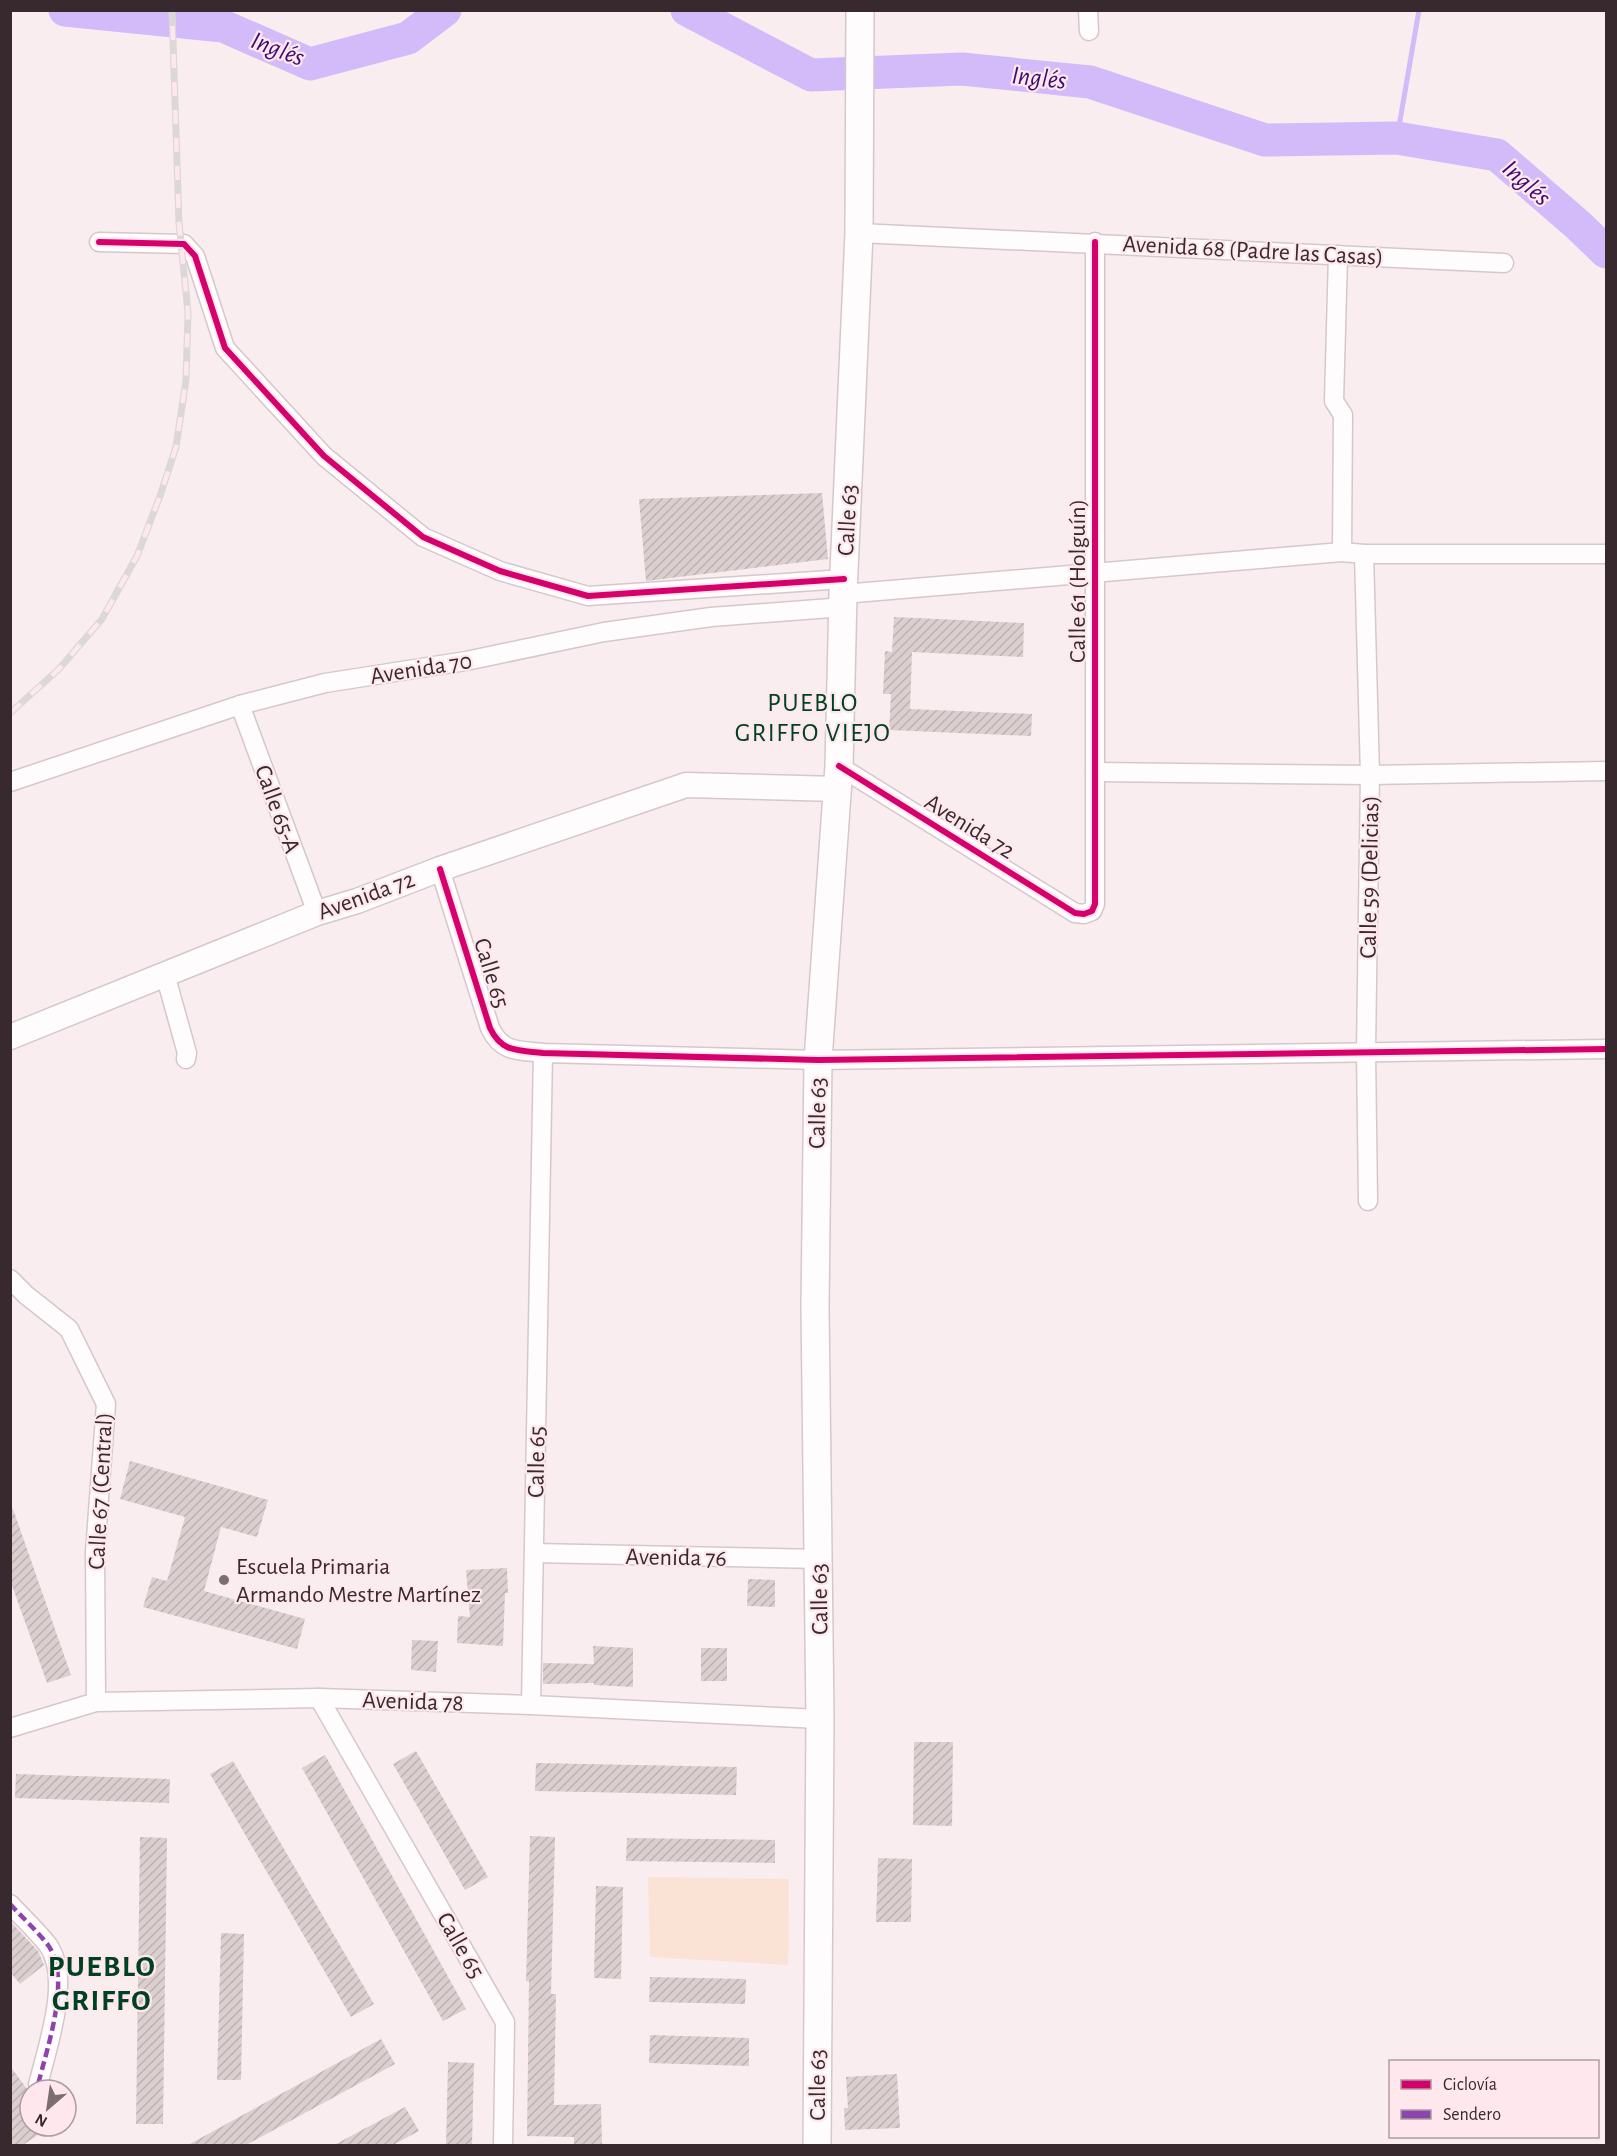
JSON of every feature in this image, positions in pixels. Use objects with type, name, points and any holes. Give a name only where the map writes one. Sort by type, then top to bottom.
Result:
[{"type":"main road","name":"Calle 63","points":[[817,2145],[820,1719],[815,1307],[818,1060],[839,778],[859,233],[860,10]]},
{"type":"street","points":[[1088,10],[1089,31]]},
{"type":"street","name":"Avenida 68 (Padre las Casas)","points":[[859,233],[1095,242],[1504,263]]},
{"type":"street","points":[[99,242],[184,244],[195,256],[225,348],[324,456],[423,537],[500,571],[588,596],[844,594],[1342,552],[1364,554],[1606,554]]},
{"type":"street","name":"Calle 61 (Holguín)","points":[[1084,914],[1092,910],[1095,904],[1095,242]]},
{"type":"street","points":[[1338,255],[1338,408],[1342,552]]},
{"type":"street","name":"Calle 59 (Delicias)","points":[[1364,554],[1370,775],[1366,1051],[1368,1201]]},
{"type":"street","name":"Avenida 70","points":[[10,782],[240,705],[325,683],[466,661],[604,632],[711,617],[844,594]]},
{"type":"street","name":"Calle 65-A","points":[[240,705],[317,913]]},
{"type":"street","points":[[1095,772],[1370,775],[1606,771]]},
{"type":"street","name":"Avenida 72","points":[[10,1037],[317,913],[357,901],[440,868],[686,785],[839,778],[1075,913],[1084,914]]},
{"type":"street","name":"Calle 65","points":[[440,868],[494,1037],[499,1044],[510,1048],[543,1053],[531,1705]]},
{"type":"street","points":[[165,974],[187,1053],[186,1059]]},
{"type":"street","points":[[543,1053],[818,1060],[1606,1049]]},
{"type":"street","name":"Calle 67 (Central)","points":[[10,1279],[26,1295],[69,1329],[106,1404],[95,1552],[96,1702]]},
{"type":"street","name":"Avenida 76","points":[[534,1553],[818,1559]]},
{"type":"street","name":"Calle 65","points":[[319,1698],[505,2022],[503,2145]]},
{"type":"street","name":"Avenida 78","points":[[10,1728],[96,1702],[319,1698],[531,1705],[820,1719]]},
{"type":"street","points":[[10,1904],[49,1947],[59,1971],[58,1999],[40,2078]]},
{"type":"shaded area","points":[[648,1877],[789,1879],[788,1965],[650,1957]]},
{"type":"building","points":[[822,493],[828,559],[646,581],[639,499]]},
{"type":"building","points":[[894,617],[1024,623],[1023,657],[912,652],[910,709],[1032,714],[1031,736],[889,730],[891,694],[883,694],[885,651],[892,652]]},
{"type":"building","points":[[130,1461],[268,1500],[257,1537],[221,1527],[204,1591],[305,1619],[297,1649],[143,1607],[152,1577],[167,1581],[185,1517],[120,1499]]},
{"type":"building","points":[[13,1509],[71,1675],[47,1683],[10,1580],[10,1510]]},
{"type":"building","points":[[507,1568],[508,1593],[505,1593],[503,1646],[457,1643],[458,1616],[470,1617],[466,1570]]},
{"type":"building","points":[[748,1579],[775,1580],[775,1607],[747,1606]]},
{"type":"building","points":[[412,1640],[438,1641],[436,1672],[411,1670]]},
{"type":"building","points":[[593,1646],[633,1648],[633,1687],[594,1685],[594,1683],[543,1684],[543,1663],[594,1664]]},
{"type":"building","points":[[701,1648],[727,1648],[727,1681],[701,1681]]},
{"type":"building","points":[[914,1742],[953,1742],[952,1826],[913,1825]]},
{"type":"building","points":[[416,1751],[488,1877],[465,1890],[393,1764]]},
{"type":"building","points":[[325,1755],[466,2009],[443,2021],[302,1768]]},
{"type":"building","points":[[233,1761],[374,2004],[351,2017],[210,1774]]},
{"type":"building","points":[[536,1763],[737,1767],[736,1795],[535,1791]]},
{"type":"building","points":[[16,1774],[170,1779],[169,1803],[15,1798]]},
{"type":"building","points":[[530,1836],[555,1837],[551,1994],[556,1994],[554,2105],[601,2104],[602,2145],[574,2145],[574,2137],[527,2136],[529,1981],[526,1981]]},
{"type":"building","points":[[140,1837],[167,1838],[163,2124],[136,2124]]},
{"type":"building","points":[[627,1838],[775,1840],[775,1863],[626,1861]]},
{"type":"building","points":[[878,1858],[912,1859],[911,1922],[876,1922]]},
{"type":"building","points":[[596,1886],[623,1887],[621,1979],[594,1978]]},
{"type":"building","points":[[10,1921],[38,1951],[44,1965],[20,1984],[10,1972]]},
{"type":"building","points":[[221,1933],[244,1934],[241,2080],[217,2080]]},
{"type":"building","points":[[650,1977],[746,1979],[745,2004],[649,2002]]},
{"type":"building","points":[[650,2035],[749,2038],[749,2066],[649,2063]]},
{"type":"building","points":[[381,2039],[395,2064],[246,2145],[188,2145]]},
{"type":"building","points":[[448,2062],[474,2063],[472,2145],[446,2145]]},
{"type":"building","points":[[10,2066],[19,2078],[18,2138],[33,2138],[23,2145],[10,2145]]},
{"type":"building","points":[[897,2074],[900,2128],[845,2130],[844,2108],[848,2108],[846,2077]]},
{"type":"building","points":[[405,2107],[419,2131],[393,2145],[334,2145]]},
{"type":"waterway","name":"Inglés","points":[[65,10],[223,26],[310,64],[408,38],[445,10]]},
{"type":"waterway","name":"Inglés","points":[[687,10],[811,75],[962,69],[1090,82],[1265,140],[1397,138],[1497,155],[1606,252]]},
{"type":"waterway","name":"Inglés","points":[[1397,138],[1419,10]]},
{"type":"railway","points":[[10,713],[59,669],[102,619],[137,556],[176,447],[186,380],[188,313],[179,223],[172,10]]},
{"type":"marked path","points":[[10,1904],[48,1945],[55,1959],[58,1976],[55,2014],[40,2078]]},
{"type":"cycle path","points":[[99,242],[184,244],[195,256],[225,348],[324,456],[423,537],[500,571],[588,596],[844,579]]},
{"type":"cycle path","points":[[839,766],[1075,913],[1084,914],[1092,911],[1095,904],[1095,242]]},
{"type":"cycle path","points":[[440,869],[490,1028],[505,1046],[518,1050],[543,1053],[818,1060],[1606,1049]]},
{"type":"place","name":"Escuela Primaria Armando Mestre Martínez","points":[[224,1580]]},
{"type":"district","name":"PUEBLO GRIFFO VIEJO","points":[[813,717]]},
{"type":"district","name":"PUEBLO GRIFFO","points":[[102,1983]]}]
